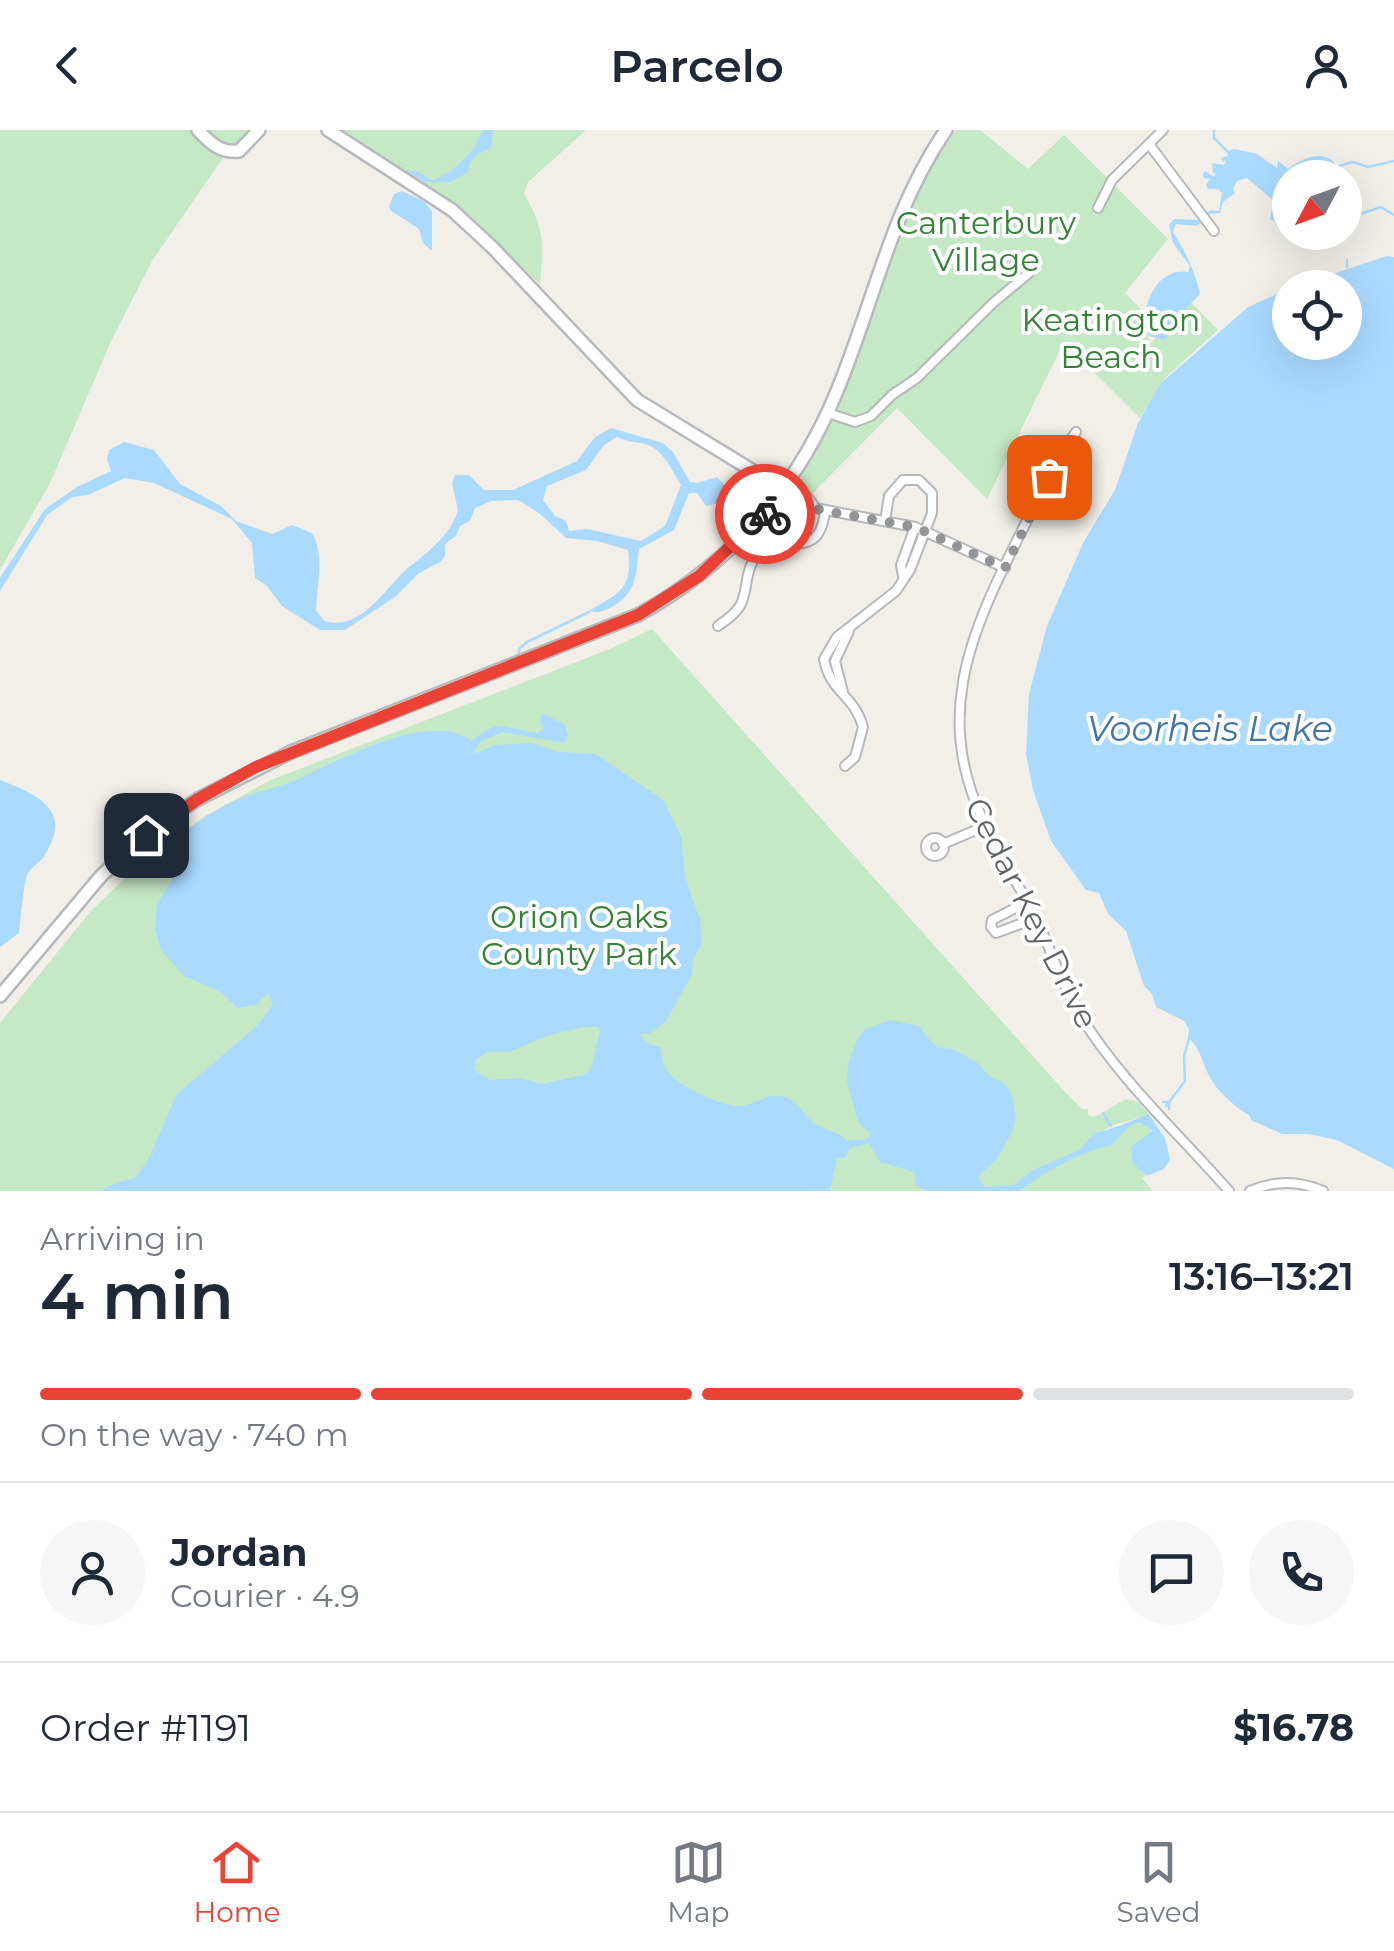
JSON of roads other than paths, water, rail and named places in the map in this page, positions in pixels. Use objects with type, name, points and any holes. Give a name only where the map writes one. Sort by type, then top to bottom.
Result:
[{"type":"street","points":[[198,130],[212,144],[229,152],[239,152],[259,130]]},
{"type":"street","points":[[328,130],[463,220],[638,400],[784,490],[790,501],[803,509],[815,508],[926,530],[1005,568]]},
{"type":"street","points":[[0,996],[101,876],[146,835],[198,799],[292,752],[638,615],[680,590],[723,556],[784,490],[809,451],[828,413],[908,192],[946,130]]},
{"type":"street","points":[[1098,208],[1107,187],[1163,130]]},
{"type":"street","points":[[1149,144],[1214,231]]},
{"type":"street","points":[[828,413],[855,422],[870,416],[918,378],[1028,274]]},
{"type":"street","name":"Cedar Key Drive","points":[[1076,432],[1058,459],[970,649],[959,713],[962,760],[983,826],[1036,918],[1058,974],[1098,1044],[1229,1191]]},
{"type":"street","points":[[845,766],[855,757],[863,726],[843,692],[835,661],[852,626],[896,591],[910,570],[934,502],[932,493],[918,480],[903,480],[893,488],[885,521]]},
{"type":"street","points":[[718,626],[739,607],[746,574],[758,555],[778,546],[810,542],[818,536],[825,512]]},
{"type":"street","points":[[903,576],[902,565],[915,527]]},
{"type":"street","points":[[943,844],[983,826]]},
{"type":"street","points":[[1027,902],[998,915],[991,927],[996,933],[1004,932],[1036,918]]},
{"type":"street","points":[[1250,1191],[1288,1181],[1323,1191]]},
{"type":"water","points":[[483,130],[493,130],[491,147],[470,162],[468,172],[451,182],[426,182],[406,171],[417,171],[433,181],[463,161]]},
{"type":"water","points":[[1227,151],[1257,154],[1272,164],[1272,199],[1247,178],[1237,181],[1235,193],[1223,202],[1220,213],[1209,214],[1197,226],[1176,224],[1173,232],[1190,262],[1200,294],[1181,314],[1165,340],[1149,336],[1146,315],[1152,292],[1167,276],[1188,272],[1190,266],[1173,243],[1169,225],[1174,219],[1198,220],[1211,210],[1219,211],[1222,193],[1208,189],[1210,179],[1203,174],[1205,171],[1214,177],[1212,163],[1224,165],[1226,160],[1221,158],[1228,156]]},
{"type":"water","points":[[1319,156],[1331,160],[1302,160]]},
{"type":"water","points":[[402,191],[423,201],[432,211],[432,251],[423,243],[419,229],[391,211],[394,194]]},
{"type":"water","name":"Voorheis Lake","points":[[1394,257],[1394,1169],[1337,1140],[1282,1134],[1251,1120],[1221,1093],[1188,1038],[1189,1029],[1184,1021],[1156,1007],[1144,986],[1126,931],[1108,914],[1099,893],[1086,890],[1051,841],[1033,790],[1026,754],[1029,694],[1047,626],[1083,543],[1115,490],[1138,423],[1160,384],[1248,307],[1272,296],[1272,360],[1362,360],[1362,270],[1345,270]]},
{"type":"water","points":[[611,428],[663,443],[673,452],[690,482],[717,477],[727,494],[719,503],[706,506],[697,493],[689,493],[674,530],[639,549],[634,582],[626,596],[603,611],[589,611],[622,589],[628,574],[628,550],[566,538],[518,500],[491,501],[475,508],[470,521],[460,526],[456,536],[445,544],[445,556],[440,562],[419,573],[396,596],[345,630],[320,630],[282,606],[267,586],[255,578],[252,543],[232,519],[154,483],[125,478],[88,495],[72,497],[47,515],[0,591],[0,578],[45,509],[77,487],[111,471],[109,450],[124,442],[154,450],[180,484],[221,506],[236,521],[272,534],[292,525],[312,533],[319,560],[316,610],[324,621],[349,620],[371,607],[449,528],[458,510],[452,483],[455,475],[469,475],[484,490],[513,490],[577,461],[595,437]],"holes":[[[617,437],[654,448],[681,485],[665,526],[641,541],[587,529],[569,531],[566,521],[555,516],[543,500],[547,486],[586,470],[604,445]]]},
{"type":"water","points":[[543,713],[565,725],[568,736],[564,743],[503,732],[480,742],[474,752],[494,745],[531,743],[559,752],[596,754],[663,800],[681,836],[685,877],[700,920],[702,943],[694,957],[691,976],[666,1021],[650,1033],[639,1034],[647,1043],[660,1047],[671,1076],[701,1095],[734,1106],[773,1096],[785,1097],[814,1123],[848,1141],[867,1139],[871,1134],[858,1122],[847,1082],[848,1064],[866,1029],[891,1020],[919,1026],[936,1047],[953,1049],[978,1063],[988,1075],[1005,1084],[1013,1098],[1016,1117],[1012,1132],[997,1159],[979,1176],[986,1187],[1013,1185],[1033,1170],[1079,1150],[1094,1133],[1148,1113],[1165,1138],[1170,1160],[1164,1169],[1146,1176],[1133,1163],[1131,1147],[1152,1131],[1140,1123],[1130,1126],[1112,1145],[1063,1163],[1020,1191],[926,1191],[916,1185],[914,1172],[880,1162],[869,1143],[850,1148],[845,1158],[837,1158],[830,1191],[101,1191],[135,1178],[149,1158],[177,1094],[257,1026],[273,1004],[268,993],[256,1005],[238,1008],[219,991],[184,976],[161,950],[155,929],[157,904],[172,880],[184,833],[236,800],[296,780],[384,741],[432,731],[454,733],[472,741],[497,726],[537,733],[544,728],[540,719]],"holes":[[[597,1027],[600,1031],[591,1069],[583,1075],[542,1084],[520,1078],[489,1080],[474,1070],[476,1060],[487,1052],[510,1052],[546,1036]]]},
{"type":"water","points":[[0,780],[38,798],[53,815],[55,827],[44,856],[27,877],[19,933],[0,947]]},
{"type":"waterway","points":[[1214,130],[1214,138],[1227,151]]},
{"type":"waterway","points":[[1362,165],[1394,161]]},
{"type":"waterway","points":[[1362,213],[1381,207],[1394,215]]},
{"type":"waterway","points":[[1347,260],[1347,267]]},
{"type":"waterway","points":[[519,654],[527,642],[589,612]]},
{"type":"waterway","points":[[1166,1106],[1185,1081],[1184,1056],[1189,1039]]},
{"type":"waterway","points":[[1163,1102],[1169,1102],[1169,1109]]},
{"type":"waterway","points":[[1103,1113],[1111,1126]]},
{"type":"park label","name":"Canterbury Village","points":[[986,240]]},
{"type":"park label","name":"Keatington Beach","points":[[1111,338]]},
{"type":"park label","name":"Orion Oaks County Park","points":[[579,934]]}]
